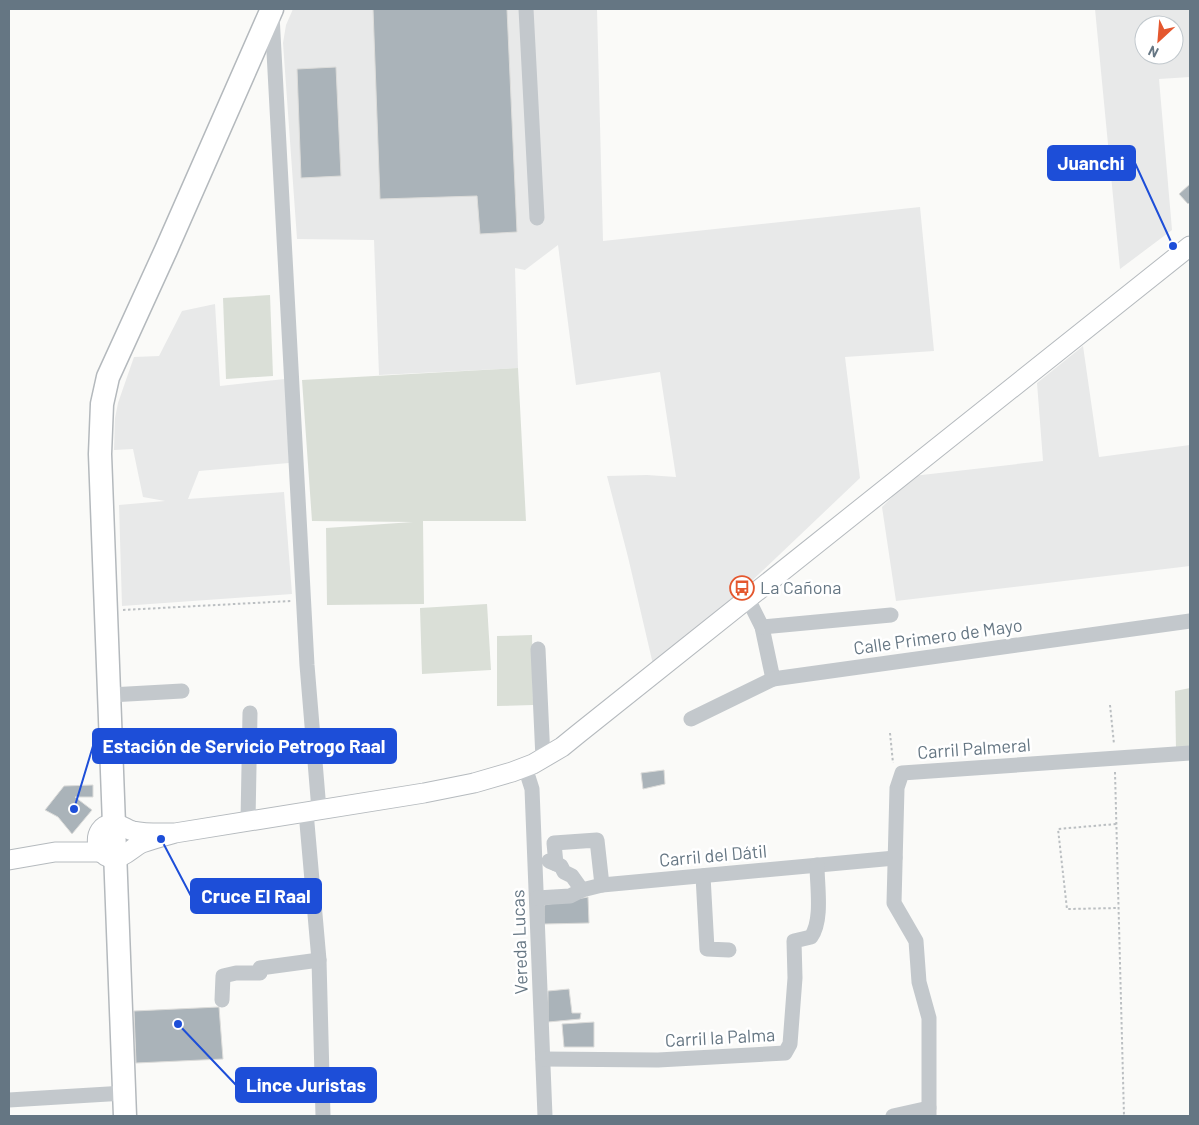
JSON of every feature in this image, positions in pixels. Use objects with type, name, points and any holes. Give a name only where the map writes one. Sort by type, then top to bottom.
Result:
[{"type":"highway","points":[[125,1116],[100,454],[102,404],[108,377],[272,10]]},
{"type":"main road","points":[[55,852],[115,854],[175,833],[432,792],[481,781],[525,767],[543,758],[578,734],[1190,246]]},
{"type":"main road","points":[[9,860],[55,852],[114,828],[175,833]]},
{"type":"street","points":[[526,9],[537,218]]},
{"type":"street","points":[[272,10],[307,665],[319,960],[323,1116]]},
{"type":"street","points":[[748,599],[762,627],[773,679]]},
{"type":"street","points":[[762,627],[891,614]]},
{"type":"street","name":"Calle Primero de Mayo","points":[[691,719],[773,679],[1190,621]]},
{"type":"street","points":[[538,649],[543,758]]},
{"type":"street","points":[[110,695],[182,691]]},
{"type":"street","points":[[248,821],[250,713]]},
{"type":"street","name":"Carril Palmeral","points":[[897,788],[902,773],[1190,753]]},
{"type":"street","name":"Vereda Lucas","points":[[525,767],[532,789],[545,1116]]},
{"type":"street","points":[[893,1116],[929,1112],[929,1018],[919,982],[916,940],[894,903],[897,788]]},
{"type":"street","points":[[556,864],[554,843],[597,840],[602,885]]},
{"type":"street","points":[[535,856],[562,866],[564,872],[572,876],[582,890]]},
{"type":"street","name":"Carril del Dátil","points":[[537,898],[570,896],[582,890],[602,885],[895,858]]},
{"type":"street","name":"Carril la Palma","points":[[543,1060],[658,1060],[785,1053],[790,1044],[795,978],[794,941],[811,937],[815,931],[818,918],[817,866]]},
{"type":"street","points":[[703,876],[707,949],[729,950]]},
{"type":"street","points":[[222,1000],[223,976],[236,973],[260,973],[260,968],[319,960]]},
{"type":"street","points":[[9,1100],[125,1093]]},
{"type":"path","points":[[106,611],[304,600]]},
{"type":"path","points":[[1110,704],[1115,758],[1124,1116]]},
{"type":"path","points":[[890,733],[897,788]]},
{"type":"path","points":[[1116,824],[1058,829],[1067,909],[1118,908]]},
{"type":"shaded area","points":[[293,9],[597,9],[603,241],[920,207],[934,351],[845,357],[860,478],[655,673],[607,476],[647,475],[676,477],[660,372],[576,385],[558,245],[525,270],[515,268],[518,368],[379,375],[374,240],[297,239],[283,43],[286,25]]},
{"type":"shaded area","points":[[1095,9],[1190,9],[1190,77],[1159,79],[1172,230],[1120,269]]},
{"type":"shaded area","points":[[270,295],[273,376],[226,379],[223,298]]},
{"type":"shaded area","points":[[215,304],[220,386],[285,379],[289,463],[199,471],[188,499],[284,492],[292,594],[122,606],[119,505],[165,501],[143,497],[133,449],[114,450],[115,418],[118,403],[134,357],[159,356],[182,311]]},
{"type":"shaded area","points":[[1083,346],[1099,457],[1190,445],[1190,566],[896,601],[882,507],[913,476],[1043,461],[1037,383]]},
{"type":"shaded area","points":[[518,368],[526,521],[423,521],[424,604],[327,605],[326,528],[413,522],[312,521],[302,380]]},
{"type":"shaded area","points":[[487,604],[491,670],[422,674],[420,608]]},
{"type":"shaded area","points":[[532,635],[533,705],[497,706],[497,636]]},
{"type":"shaded area","points":[[1190,688],[1190,748],[1176,750],[1175,691]]},
{"type":"building","points":[[373,9],[507,9],[517,232],[480,234],[477,196],[380,199]]},
{"type":"building","points":[[336,67],[341,176],[301,178],[297,69]]},
{"type":"building","points":[[1190,184],[1190,202],[1188,204],[1179,194]]},
{"type":"building","points":[[664,770],[665,784],[643,789],[641,773]]},
{"type":"building","points":[[93,785],[93,797],[75,797],[92,810],[72,834],[58,817],[45,810],[64,786]]},
{"type":"building","points":[[588,897],[589,923],[544,924],[544,905]]},
{"type":"building","points":[[569,989],[572,1013],[581,1013],[580,1019],[548,1022],[548,991]]},
{"type":"building","points":[[219,1007],[223,1059],[136,1063],[134,1011]]},
{"type":"building","points":[[594,1022],[594,1047],[564,1047],[562,1024]]},
{"type":"place","name":"Juanchi","points":[[1173,246]]},
{"type":"place","name":"La Cañona","points":[[742,588]]},
{"type":"place","name":"Estación de Servicio Petrogo Raal","points":[[74,809]]},
{"type":"place","name":"Cruce El Raal","points":[[161,839]]},
{"type":"place","name":"Lince Juristas","points":[[178,1024]]}]
